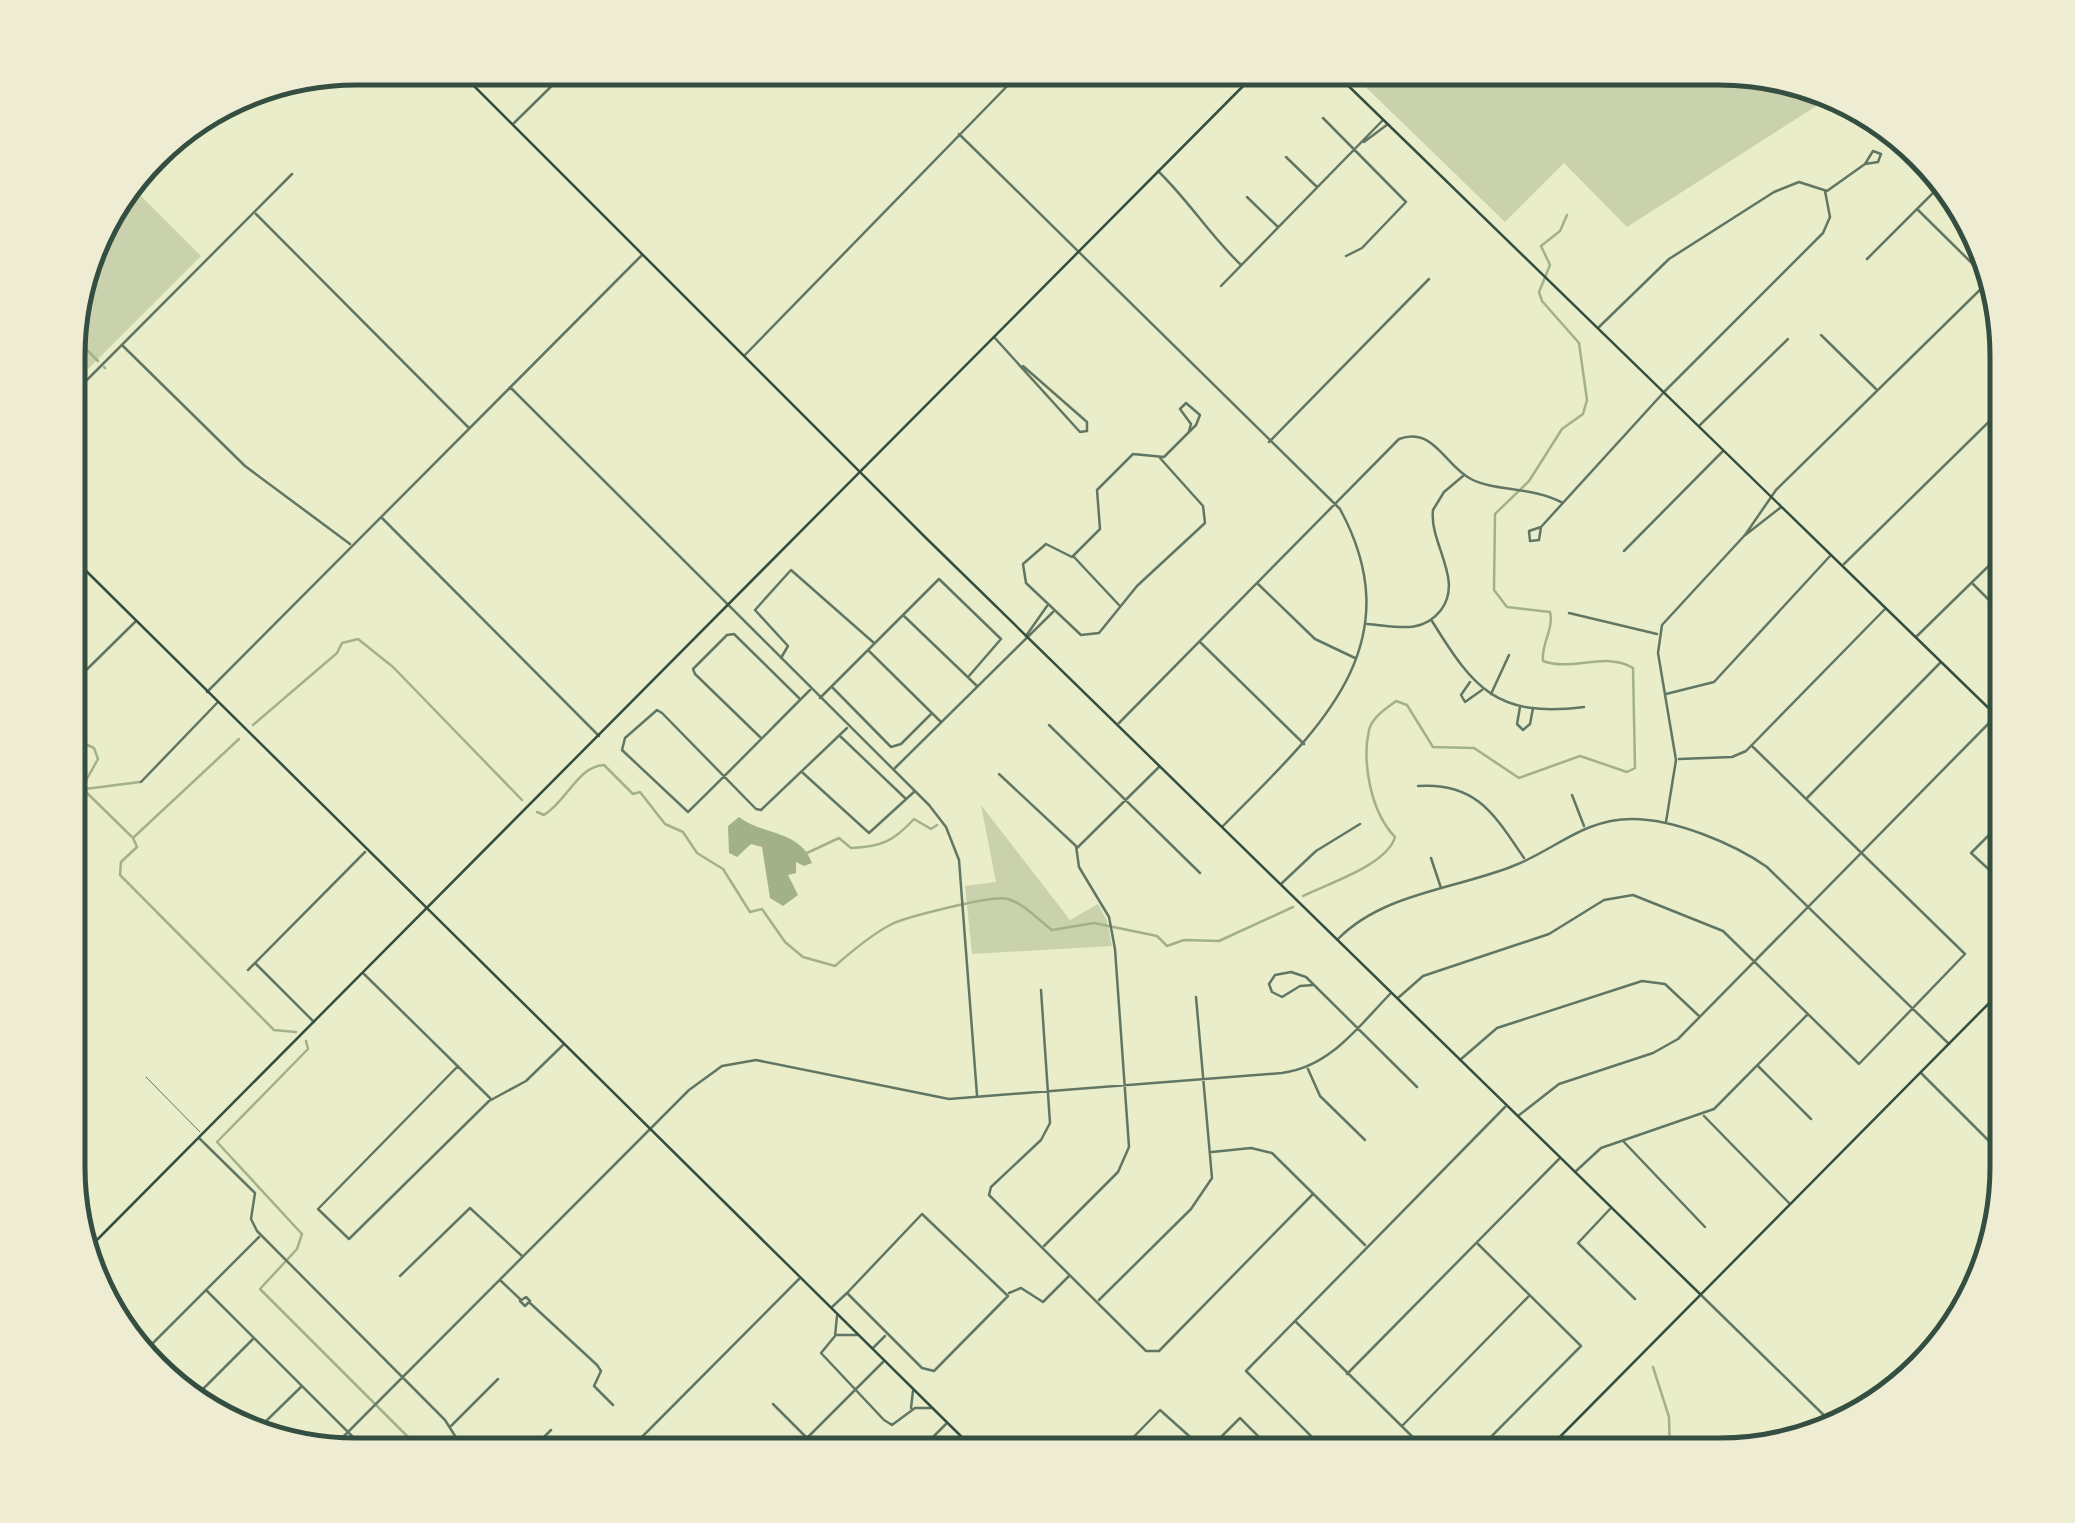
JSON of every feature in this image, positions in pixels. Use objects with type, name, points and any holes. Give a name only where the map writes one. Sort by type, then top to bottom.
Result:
[{"type":"main road","points":[[473,85],[1026,636],[1700,1294]]},
{"type":"main road","points":[[95,1241],[1243,86]]},
{"type":"main road","points":[[1348,86],[1989,709]]},
{"type":"main road","points":[[85,570],[962,1437]]},
{"type":"main road","points":[[1560,1438],[1989,1003]]},
{"type":"street","points":[[513,124],[553,85]]},
{"type":"street","points":[[744,355],[1008,85]]},
{"type":"street","points":[[1323,118],[1406,202],[1362,248],[1346,256]]},
{"type":"street","points":[[1221,286],[1384,120]]},
{"type":"street","points":[[1362,142],[1388,124]]},
{"type":"street","points":[[960,134],[1340,508],[1352,540],[1367,624],[1356,658],[1330,713],[1222,827]]},
{"type":"street","points":[[1286,157],[1318,188]]},
{"type":"street","points":[[1824,191],[1865,164]]},
{"type":"street","points":[[1158,171],[1196,208],[1208,232],[1242,265]]},
{"type":"street","points":[[85,383],[292,174]]},
{"type":"street","points":[[1598,328],[1666,262],[1774,192],[1799,182],[1824,191]]},
{"type":"street","points":[[1541,528],[1664,392],[1822,233],[1830,217],[1824,191]]},
{"type":"street","points":[[1867,259],[1935,192]]},
{"type":"street","points":[[1248,196],[1278,227]]},
{"type":"street","points":[[1918,209],[1975,267]]},
{"type":"street","points":[[255,213],[469,429]]},
{"type":"street","points":[[207,692],[644,254]]},
{"type":"street","points":[[1269,442],[1429,279]]},
{"type":"street","points":[[1744,536],[1772,497],[1982,291]]},
{"type":"street","points":[[1822,335],[1878,390]]},
{"type":"street","points":[[994,336],[1080,432],[1087,432],[1088,422],[1041,385]]},
{"type":"street","points":[[1699,426],[1788,339]]},
{"type":"street","points":[[122,345],[245,466],[353,546]]},
{"type":"street","points":[[510,388],[915,791],[951,838],[964,911],[978,1096]]},
{"type":"street","points":[[1160,458],[1189,431],[1200,415],[1186,404],[1180,410],[1190,424],[1189,431]]},
{"type":"street","points":[[1843,566],[1989,422]]},
{"type":"street","points":[[1118,724],[1396,442],[1421,437],[1464,475],[1484,484],[1528,490],[1563,504]]},
{"type":"street","points":[[1624,551],[1724,450]]},
{"type":"street","points":[[1074,557],[1100,529],[1095,499],[1098,487],[1133,454],[1160,458],[1202,504],[1206,518],[1200,530],[1092,637],[1078,634],[1026,583],[1022,571],[1026,559],[1046,544],[1074,557],[1120,606]]},
{"type":"street","points":[[1367,624],[1410,628],[1431,620],[1446,603],[1450,590],[1433,510],[1444,492],[1464,475]]},
{"type":"street","points":[[1666,824],[1676,760],[1659,635],[1671,610],[1744,536],[1782,506]]},
{"type":"street","points":[[381,517],[599,736]]},
{"type":"street","points":[[1665,694],[1714,682],[1831,554]]},
{"type":"street","points":[[1916,638],[1989,566]]},
{"type":"street","points":[[780,659],[788,646],[756,613],[756,604],[791,570],[874,643]]},
{"type":"street","points":[[820,698],[939,580],[1000,637],[1000,644],[969,676]]},
{"type":"street","points":[[1256,582],[1315,640],[1356,658]]},
{"type":"street","points":[[1972,583],[1989,600]]},
{"type":"street","points":[[1026,636],[1029,626],[1048,605]]},
{"type":"street","points":[[1676,760],[1737,756],[1752,746],[1886,608]]},
{"type":"street","points":[[893,770],[1054,611]]},
{"type":"street","points":[[1569,613],[1659,635]]},
{"type":"street","points":[[903,615],[977,686]]},
{"type":"street","points":[[1431,620],[1471,681],[1490,695],[1533,708],[1584,707]]},
{"type":"street","points":[[85,671],[136,621]]},
{"type":"street","points":[[761,738],[693,669],[727,634],[734,634],[801,699]]},
{"type":"street","points":[[1199,640],[1304,744]]},
{"type":"street","points":[[868,650],[941,722]]},
{"type":"street","points":[[1490,695],[1510,655]]},
{"type":"street","points":[[1806,799],[1941,662]]},
{"type":"street","points":[[1471,681],[1461,695],[1462,700],[1469,702],[1482,690]]},
{"type":"street","points":[[831,687],[891,747],[901,744],[932,713]]},
{"type":"street","points":[[811,690],[761,738],[724,775],[686,812],[622,745],[657,710],[724,775],[761,810],[849,727]]},
{"type":"street","points":[[141,782],[217,703]]},
{"type":"street","points":[[1520,706],[1517,724],[1521,730],[1530,724],[1533,708]]},
{"type":"street","points":[[1518,1116],[1559,1084],[1663,1048],[1700,1016],[1989,723]]},
{"type":"street","points":[[1049,724],[1200,873]]},
{"type":"street","points":[[840,736],[906,799]]},
{"type":"street","points":[[1397,999],[1423,976],[1549,934],[1604,900],[1622,894],[1715,925],[1859,1064],[1965,954],[1752,746]]},
{"type":"street","points":[[1077,848],[1160,766]]},
{"type":"street","points":[[802,772],[868,832],[915,791]]},
{"type":"street","points":[[999,774],[1077,848],[1079,868],[1109,917],[1114,934],[1130,1147],[1124,1163],[1043,1247]]},
{"type":"street","points":[[1418,786],[1448,785],[1475,797],[1526,860]]},
{"type":"street","points":[[1572,795],[1584,826]]},
{"type":"street","points":[[1338,940],[1361,920],[1526,860],[1584,826],[1625,819],[1666,824],[1753,858],[1808,906],[1949,1044]]},
{"type":"street","points":[[1281,884],[1316,850],[1360,824]]},
{"type":"street","points":[[1989,835],[1971,853],[1989,870]]},
{"type":"street","points":[[248,970],[366,852]]},
{"type":"street","points":[[1431,858],[1441,888]]},
{"type":"street","points":[[256,963],[314,1022]]},
{"type":"street","points":[[1313,985],[1300,986],[1282,997],[1272,992],[1269,984],[1274,975],[1291,972],[1313,985],[1417,1087]]},
{"type":"street","points":[[363,973],[491,1099]]},
{"type":"street","points":[[1460,1060],[1497,1028],[1642,981],[1665,984],[1700,1016]]},
{"type":"street","points":[[1041,990],[1051,1116],[1046,1134],[989,1192],[1150,1353],[1159,1351],[1312,1194]]},
{"type":"street","points":[[343,1437],[702,1078],[748,1060],[778,1062],[923,1096],[978,1096],[1307,1068],[1332,1053],[1391,993]]},
{"type":"street","points":[[1098,1302],[1207,1189],[1212,1178],[1196,997]]},
{"type":"street","points":[[1575,1172],[1598,1150],[1703,1115],[1808,1014]]},
{"type":"street","points":[[458,1066],[318,1209],[349,1239],[491,1099],[526,1081],[563,1046]]},
{"type":"street","points":[[1758,1065],[1811,1119]]},
{"type":"street","points":[[1307,1068],[1324,1101],[1366,1140]]},
{"type":"street","points":[[1920,1072],[1989,1141]]},
{"type":"street","points":[[1313,1438],[1246,1371],[1506,1106]]},
{"type":"street","points":[[1703,1115],[1790,1204]]},
{"type":"street","points":[[201,1136],[253,1191],[256,1203],[252,1222],[260,1236],[456,1437]]},
{"type":"street","points":[[1623,1141],[1705,1227]]},
{"type":"street","points":[[1210,1152],[1251,1148],[1272,1153],[1367,1247]]},
{"type":"street","points":[[1347,1374],[1560,1158]]},
{"type":"street","points":[[400,1276],[470,1208],[522,1257]]},
{"type":"street","points":[[1611,1208],[1578,1243],[1635,1298]]},
{"type":"street","points":[[830,1308],[926,1214],[1007,1294]]},
{"type":"street","points":[[152,1345],[260,1236]]},
{"type":"street","points":[[1477,1242],[1581,1346],[1491,1438]]},
{"type":"street","points":[[848,1293],[922,1368],[934,1371],[1007,1294],[1021,1288],[1044,1302],[1070,1275]]},
{"type":"street","points":[[642,1437],[800,1278]]},
{"type":"street","points":[[500,1280],[524,1306],[530,1302],[544,1312],[597,1365],[601,1371],[594,1386],[613,1405]]},
{"type":"street","points":[[206,1290],[353,1437]]},
{"type":"street","points":[[1700,1294],[1825,1416]]},
{"type":"street","points":[[1402,1426],[1530,1295]]},
{"type":"street","points":[[837,1315],[834,1336],[820,1353],[855,1390],[892,1425],[910,1411],[932,1408]]},
{"type":"street","points":[[1294,1321],[1414,1438]]},
{"type":"street","points":[[872,1349],[887,1334]]},
{"type":"street","points":[[834,1336],[857,1335]]},
{"type":"street","points":[[202,1390],[254,1338]]},
{"type":"street","points":[[807,1437],[884,1361]]},
{"type":"street","points":[[450,1427],[498,1378]]},
{"type":"street","points":[[265,1422],[302,1386]]},
{"type":"street","points":[[910,1411],[913,1390]]},
{"type":"street","points":[[773,1404],[805,1437]]},
{"type":"street","points":[[1133,1438],[1163,1410],[1190,1438]]},
{"type":"street","points":[[1220,1438],[1240,1418],[1260,1438]]},
{"type":"street","points":[[933,1437],[947,1423]]},
{"type":"street","points":[[544,1437],[551,1430]]},
{"type":"lane","points":[[146,1077],[201,1136]]},
{"type":"shaded area","points":[[1364,86],[1737,86],[1789,94],[1819,104],[1627,227],[1564,163],[1505,222]]},
{"type":"shaded area","points":[[139,194],[201,256],[85,372],[87,320],[99,269],[121,220]]},
{"type":"shaded area","points":[[981,805],[1070,920],[1098,904],[1107,921],[1112,946],[972,954],[965,886],[996,882]]},
{"type":"shaded area","points":[[739,817],[790,839],[806,852],[812,863],[804,866],[796,862],[796,873],[788,875],[798,895],[783,906],[770,898],[762,847],[751,844],[737,857],[729,853],[728,826]]},
{"type":"waterway","points":[[1303,896],[1369,865],[1390,847],[1395,837],[1374,800],[1367,742],[1371,725],[1396,701],[1407,705],[1433,747],[1474,748],[1519,778],[1580,756],[1627,772],[1635,768],[1633,668],[1612,661],[1543,661],[1550,612],[1507,607],[1494,590],[1495,514],[1529,481],[1562,429],[1583,414],[1587,400],[1579,343],[1542,301],[1539,292],[1550,265],[1541,246],[1560,231],[1567,215]]},
{"type":"waterway","points":[[85,348],[98,361]]},
{"type":"waterway","points":[[253,725],[337,653],[342,643],[358,639],[393,667],[522,800]]},
{"type":"waterway","points":[[134,837],[239,739]]},
{"type":"waterway","points":[[85,744],[94,748],[98,759],[86,781]]},
{"type":"waterway","points":[[537,812],[544,815],[587,771],[604,765],[633,794],[640,792],[665,824],[683,832],[697,853],[723,869],[750,912],[762,909],[785,942],[803,957],[835,966],[890,925],[929,912],[1000,898],[1026,908],[1052,930],[1094,923],[1157,936],[1167,946],[1184,940],[1219,941],[1293,907]]},
{"type":"waterway","points":[[86,789],[140,782]]},
{"type":"waterway","points":[[86,790],[132,837]]},
{"type":"waterway","points":[[807,853],[839,838],[851,848],[879,844],[893,838],[914,819],[931,829],[937,825]]},
{"type":"waterway","points":[[133,838],[137,847],[121,862],[120,875],[274,1030],[296,1032]]},
{"type":"waterway","points":[[306,1041],[308,1049],[217,1142],[302,1234],[297,1249],[260,1289],[408,1437]]},
{"type":"waterway","points":[[1653,1367],[1669,1417],[1670,1438]]}]
